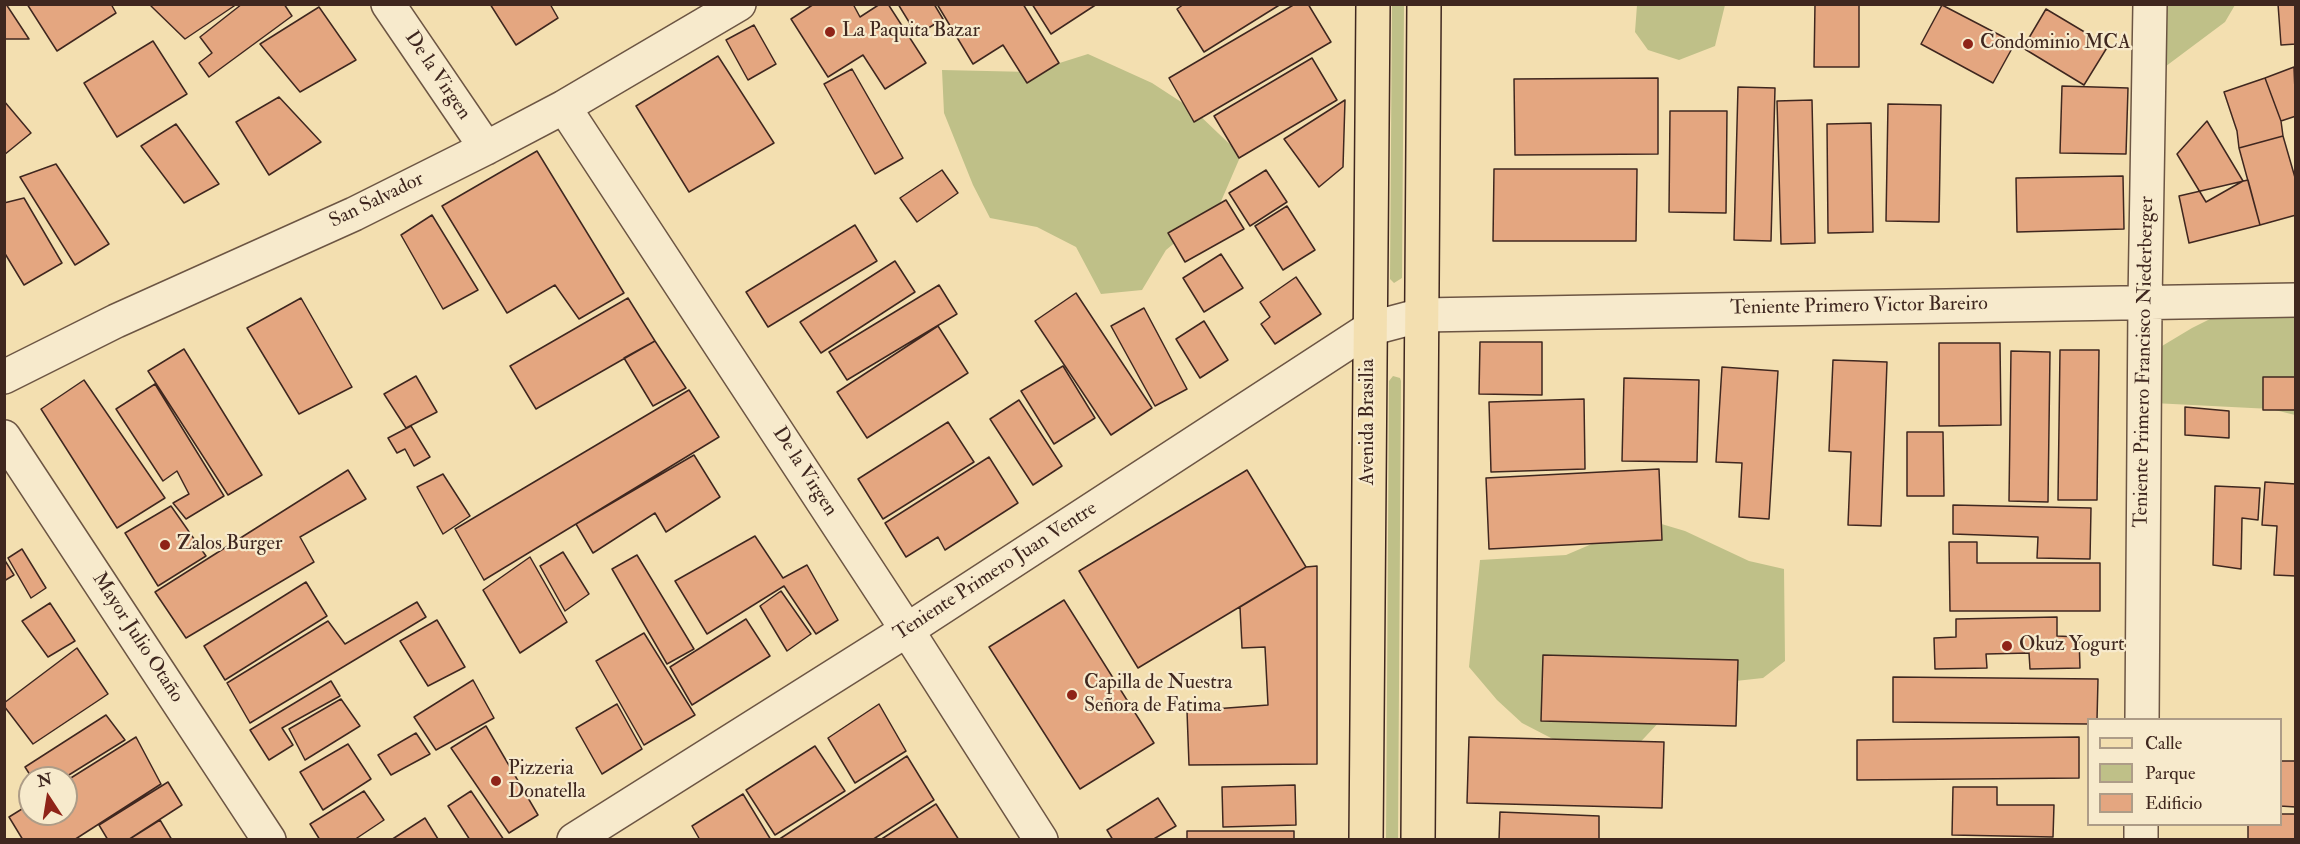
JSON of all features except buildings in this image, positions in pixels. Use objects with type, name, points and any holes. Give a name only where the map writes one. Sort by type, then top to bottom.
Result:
[{"type":"main road","name":"Avenida Brasilia","points":[[1366,840],[1373,4]]},
{"type":"main road","points":[[1418,840],[1424,4]]},
{"type":"street","name":"De la Virgen","points":[[388,4],[486,148]]},
{"type":"street","name":"San Salvador","points":[[4,376],[116,321],[354,214],[486,148],[564,107],[739,4]]},
{"type":"street","name":"Teniente Primero Francisco Niederberger","points":[[2142,718],[2150,4]]},
{"type":"street","name":"De la Virgen","points":[[564,107],[907,630],[1041,840]]},
{"type":"street","name":"Teniente Primero Victor Bareiro","points":[[1422,315],[2295,300]]},
{"type":"street","name":"Teniente Primero Juan Ventre","points":[[574,840],[907,630],[1370,329],[1422,315]]},
{"type":"street","name":"Mayor Julio Otaño","points":[[4,437],[269,840]]},
{"type":"green space","points":[[1392,5],[1404,5],[1402,278],[1394,283],[1390,279]]},
{"type":"green space","points":[[1637,5],[1725,5],[1715,46],[1679,60],[1648,50],[1635,32]]},
{"type":"green space","points":[[2145,5],[2235,5],[2225,22],[2138,87]]},
{"type":"green space","points":[[1088,54],[1152,83],[1195,111],[1241,155],[1219,206],[1166,250],[1142,290],[1101,294],[1076,247],[1037,227],[990,218],[973,185],[944,113],[942,70],[1031,72]]},
{"type":"green space","points":[[2295,295],[2295,415],[2271,409],[2153,403],[2152,352],[2192,328],[2254,297]]},
{"type":"green space","points":[[1393,376],[1400,378],[1401,381],[1398,839],[1386,840],[1389,381]]},
{"type":"green space","points":[[1648,520],[1685,531],[1749,561],[1784,569],[1785,661],[1763,678],[1708,684],[1661,720],[1632,751],[1578,752],[1522,723],[1497,700],[1469,667],[1480,560],[1566,555]]},
{"type":"place","name":"La Paquita Bazar","points":[[830,32]]},
{"type":"place","name":"Condominio MCA","points":[[1968,44]]},
{"type":"place","name":"Zalos Burger","points":[[165,545]]},
{"type":"place","name":"Okuz Yogurt","points":[[2007,646]]},
{"type":"place","name":"Capilla de Nuestra Señora de Fatima","points":[[1072,695]]},
{"type":"place","name":"Pizzeria Donatella","points":[[496,781]]}]
